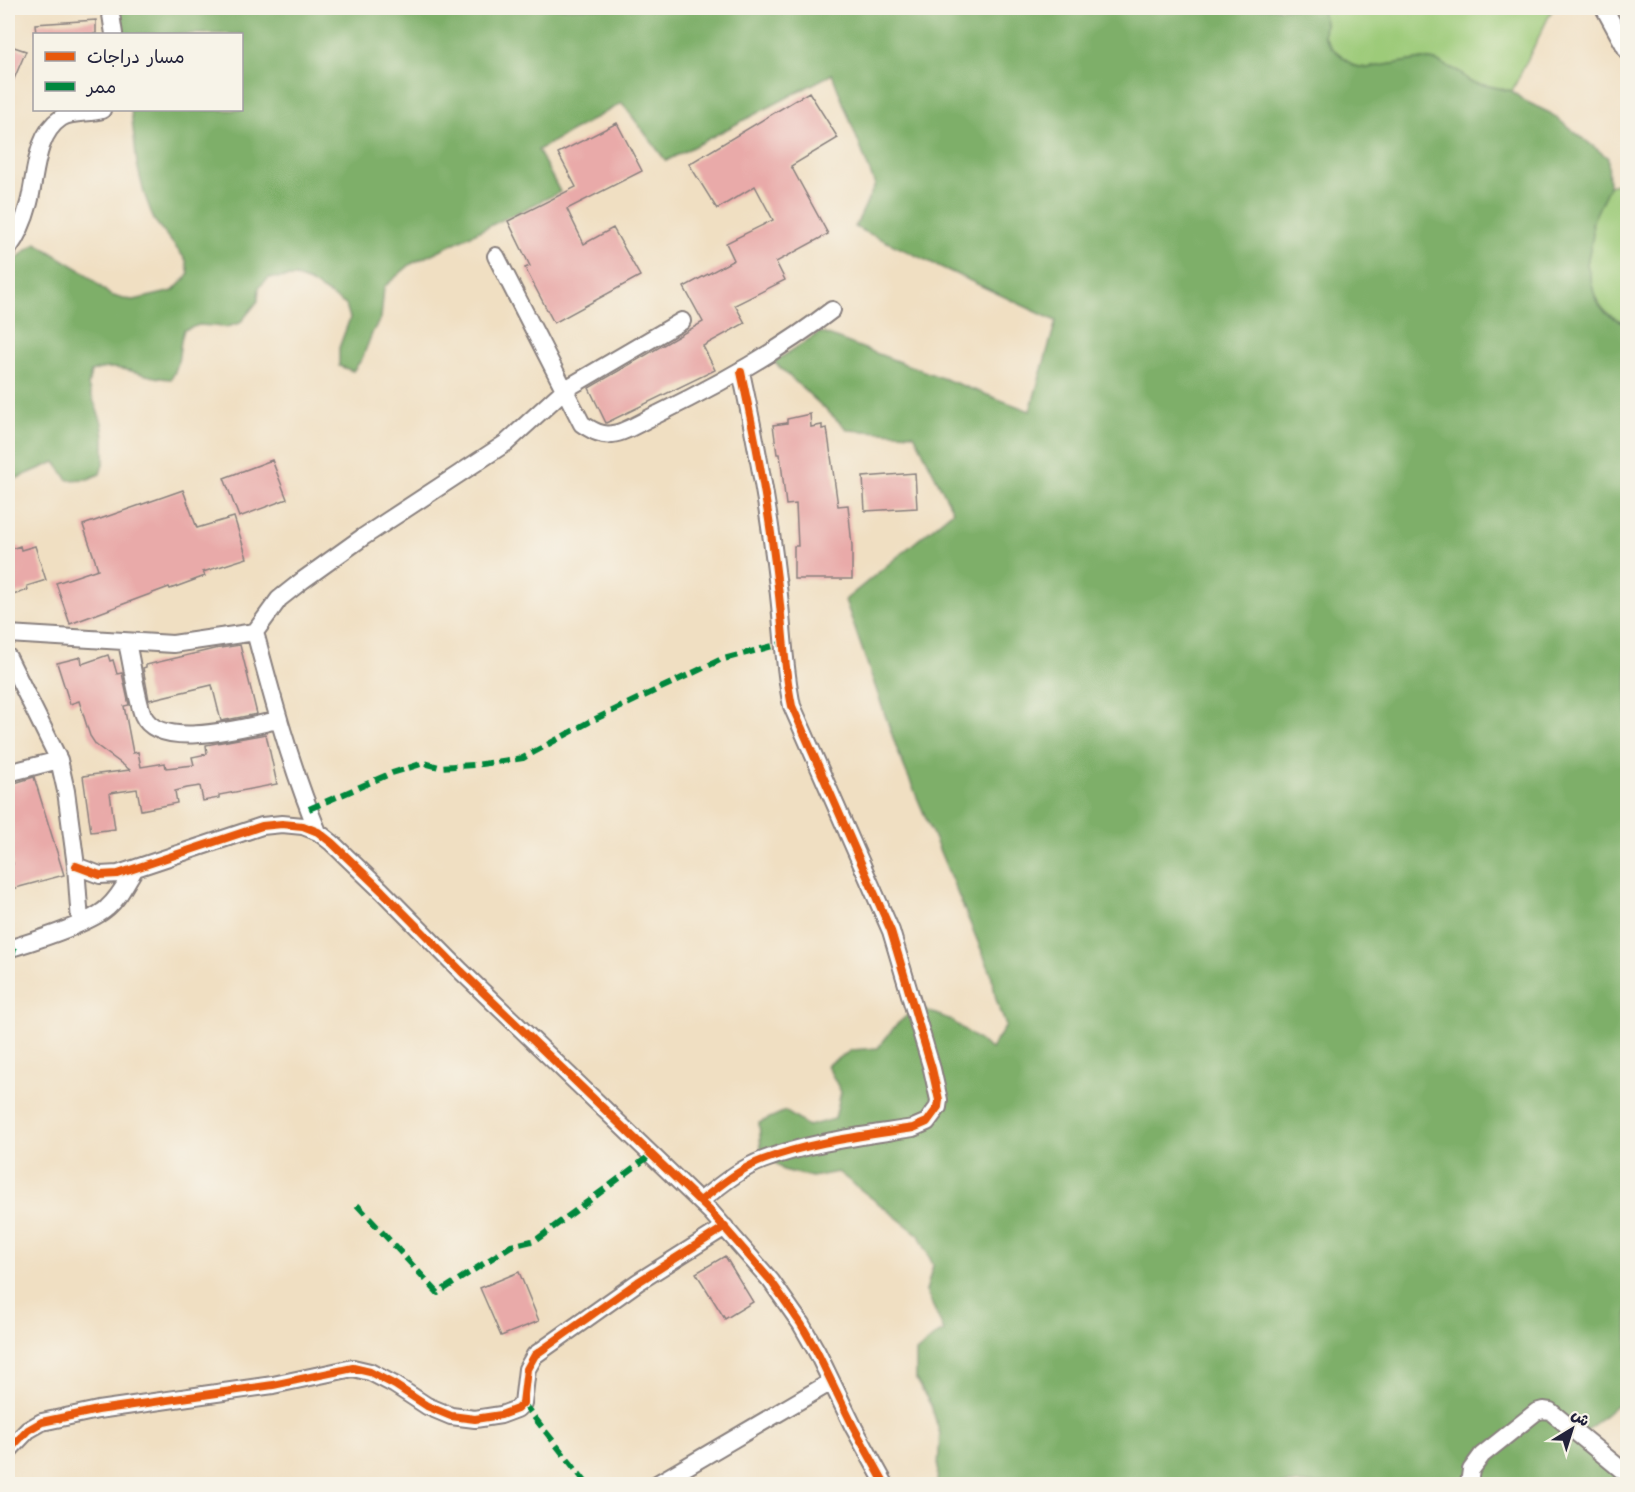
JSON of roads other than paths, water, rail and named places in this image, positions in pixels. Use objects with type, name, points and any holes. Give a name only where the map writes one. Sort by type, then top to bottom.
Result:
[{"type":"street","points":[[110,8],[114,33]]},
{"type":"street","points":[[1604,8],[1628,52]]},
{"type":"street","points":[[8,249],[13,243],[29,204],[37,163],[46,135],[64,116],[99,111]]},
{"type":"street","points":[[496,256],[582,424],[597,433],[613,434],[741,372],[795,339],[832,310]]},
{"type":"street","points":[[8,634],[173,645],[255,632],[279,599],[303,580],[363,537],[506,443],[564,390],[682,321]]},
{"type":"street","points":[[700,1201],[762,1160],[804,1147],[913,1128],[927,1122],[938,1107],[939,1100],[891,931],[792,706],[787,680],[783,624],[768,510],[741,372]]},
{"type":"street","points":[[255,632],[278,720],[299,786],[318,832]]},
{"type":"street","points":[[127,643],[144,717],[154,727],[179,736],[211,734],[278,720]]},
{"type":"street","points":[[8,657],[59,760],[66,791],[76,866],[80,922]]},
{"type":"street","points":[[8,773],[59,760]]},
{"type":"street","points":[[76,866],[100,875],[118,874],[262,826],[282,824],[303,826],[318,832],[382,891],[461,971],[725,1227],[771,1281],[801,1324],[885,1485]]},
{"type":"street","points":[[8,949],[97,915],[113,903],[134,870]]},
{"type":"street","points":[[8,1451],[28,1430],[42,1422],[98,1410],[273,1384],[353,1368],[370,1372],[396,1385],[427,1406],[452,1416],[475,1419],[501,1415],[517,1409],[523,1403],[527,1369],[535,1355],[638,1282],[725,1227]]},
{"type":"street","points":[[657,1485],[685,1466],[831,1382]]},
{"type":"street","points":[[1470,1485],[1471,1470],[1482,1455],[1536,1412],[1543,1410],[1550,1411],[1628,1475]]}]
